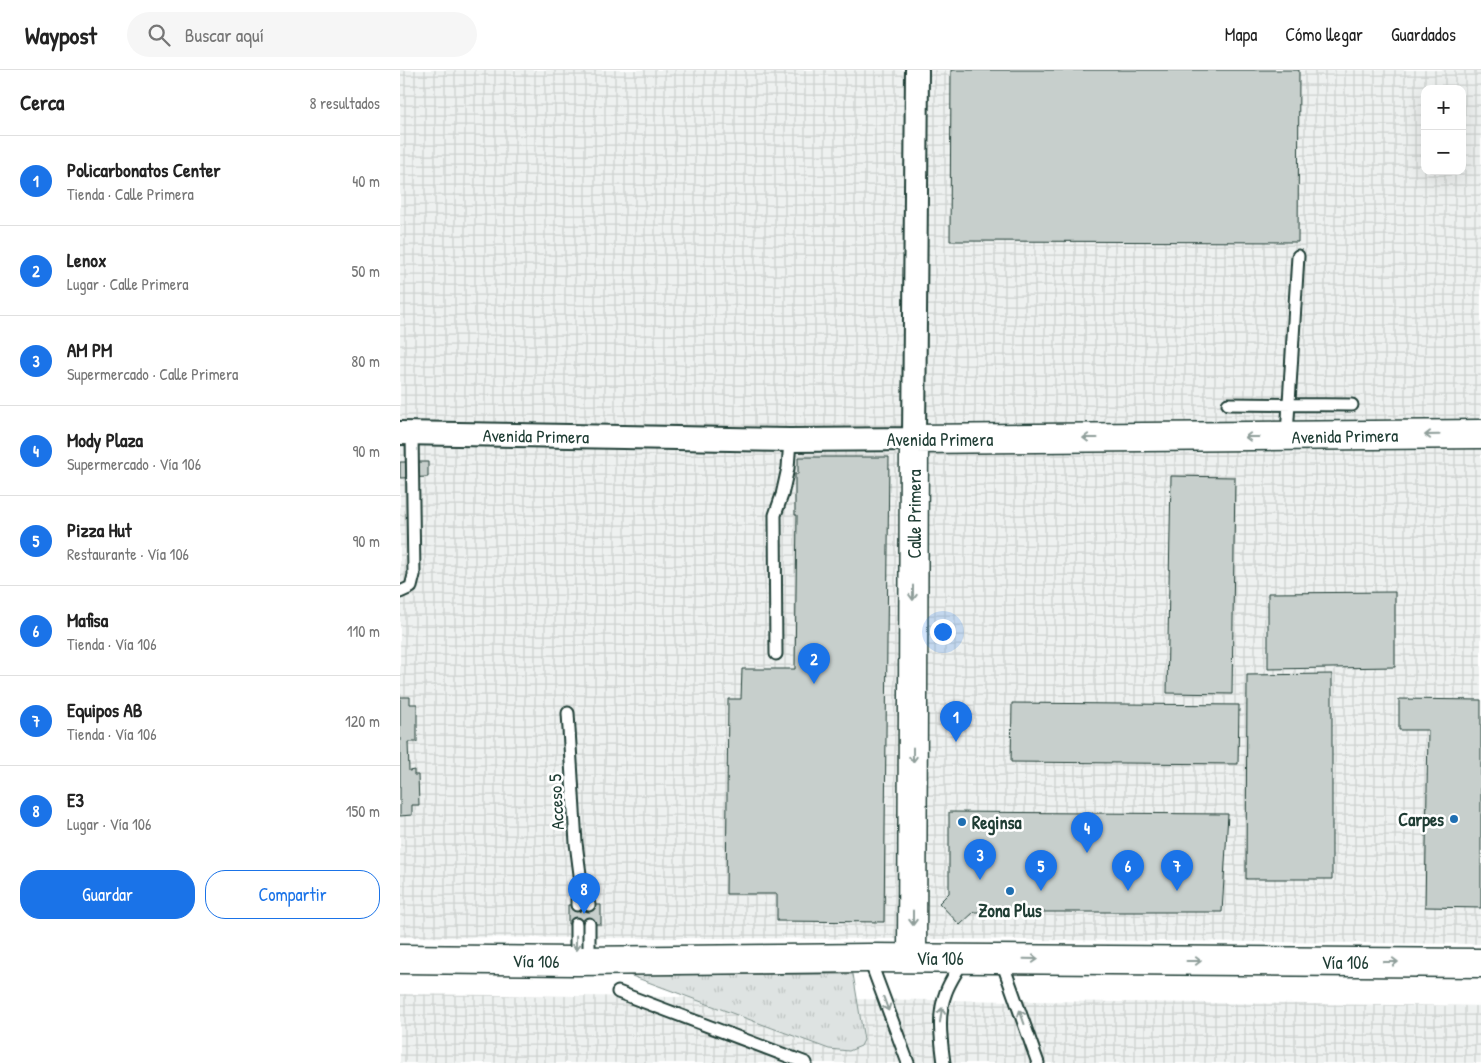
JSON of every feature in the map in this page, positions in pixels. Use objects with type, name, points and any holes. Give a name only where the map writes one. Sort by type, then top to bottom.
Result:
[{"type":"street","name":"Calle Primera","points":[[912,958],[917,70]]},
{"type":"street","name":"Avenida Primera","points":[[406,434],[790,440],[1481,434]]},
{"type":"street","name":"Vía 106","points":[[400,959],[583,961],[964,958],[1481,963]]},
{"type":"lane","points":[[1287,437],[1298,256]]},
{"type":"lane","points":[[1228,404],[1352,405]]},
{"type":"lane","points":[[400,592],[411,587],[414,575],[406,434]]},
{"type":"lane","points":[[776,654],[775,515],[788,468],[790,440]]},
{"type":"lane","name":"Acceso 5","points":[[568,713],[576,843],[582,890],[589,905]]},
{"type":"lane","name":"Acceso 5","points":[[577,905],[577,900],[582,890]]},
{"type":"lane","points":[[576,924],[583,961]]},
{"type":"lane","points":[[583,961],[589,924]]},
{"type":"lane","points":[[869,958],[908,1063]]},
{"type":"lane","points":[[944,1063],[940,1026],[943,1005],[946,991],[964,958]]},
{"type":"lane","points":[[1001,959],[1038,1063]]},
{"type":"lane","points":[[618,992],[806,1063]]},
{"type":"shaded area","points":[[400,70],[1481,70],[1481,944],[942,939],[400,937]]},
{"type":"shaded area","points":[[400,994],[1481,1006],[1481,1063],[400,1063]]},
{"type":"green space","points":[[853,974],[864,1040],[861,1046],[849,1051],[829,1049],[629,975]]},
{"type":"building","points":[[951,70],[1299,70],[1298,242],[950,241]]},
{"type":"building","points":[[798,457],[889,457],[884,922],[777,921],[777,894],[726,894],[728,699],[741,699],[742,669],[795,669],[797,515],[795,515],[795,474],[798,474]]},
{"type":"building","points":[[400,462],[428,462],[428,477],[400,478]]},
{"type":"building","points":[[1171,476],[1235,477],[1232,694],[1167,693]]},
{"type":"building","points":[[1395,592],[1395,667],[1268,669],[1268,593]]},
{"type":"building","points":[[1332,674],[1332,879],[1246,879],[1247,675]]},
{"type":"building","points":[[400,697],[410,697],[410,704],[417,704],[417,742],[408,742],[409,771],[414,770],[414,775],[418,775],[419,805],[412,805],[412,815],[400,816]]},
{"type":"building","name":"Carpes","points":[[1399,699],[1481,700],[1481,908],[1425,907],[1428,730],[1399,730]]},
{"type":"building","points":[[1012,703],[1239,705],[1238,764],[1011,762]]},
{"type":"building","points":[[949,812],[1228,814],[1222,912],[974,912],[960,925],[939,903],[949,893]]},
{"type":"building","points":[[568,905],[601,905],[601,924],[568,924]]},
{"type":"place","name":"Lenox","points":[[814,684]]},
{"type":"place","name":"Policarbonatos Center","points":[[956,742]]},
{"type":"place","name":"Carpes","points":[[1454,819]]},
{"type":"place","name":"Reginsa","points":[[962,822]]},
{"type":"place","name":"Mody Plaza","points":[[1087,853]]},
{"type":"place","name":"AM PM","points":[[980,880]]},
{"type":"place","name":"Zona Plus","points":[[1010,891]]},
{"type":"place","name":"Pizza Hut","points":[[1041,891]]},
{"type":"place","name":"Mafisa","points":[[1128,891]]},
{"type":"place","name":"Equipos AB","points":[[1177,891]]},
{"type":"place","name":"E3","points":[[584,914]]}]
